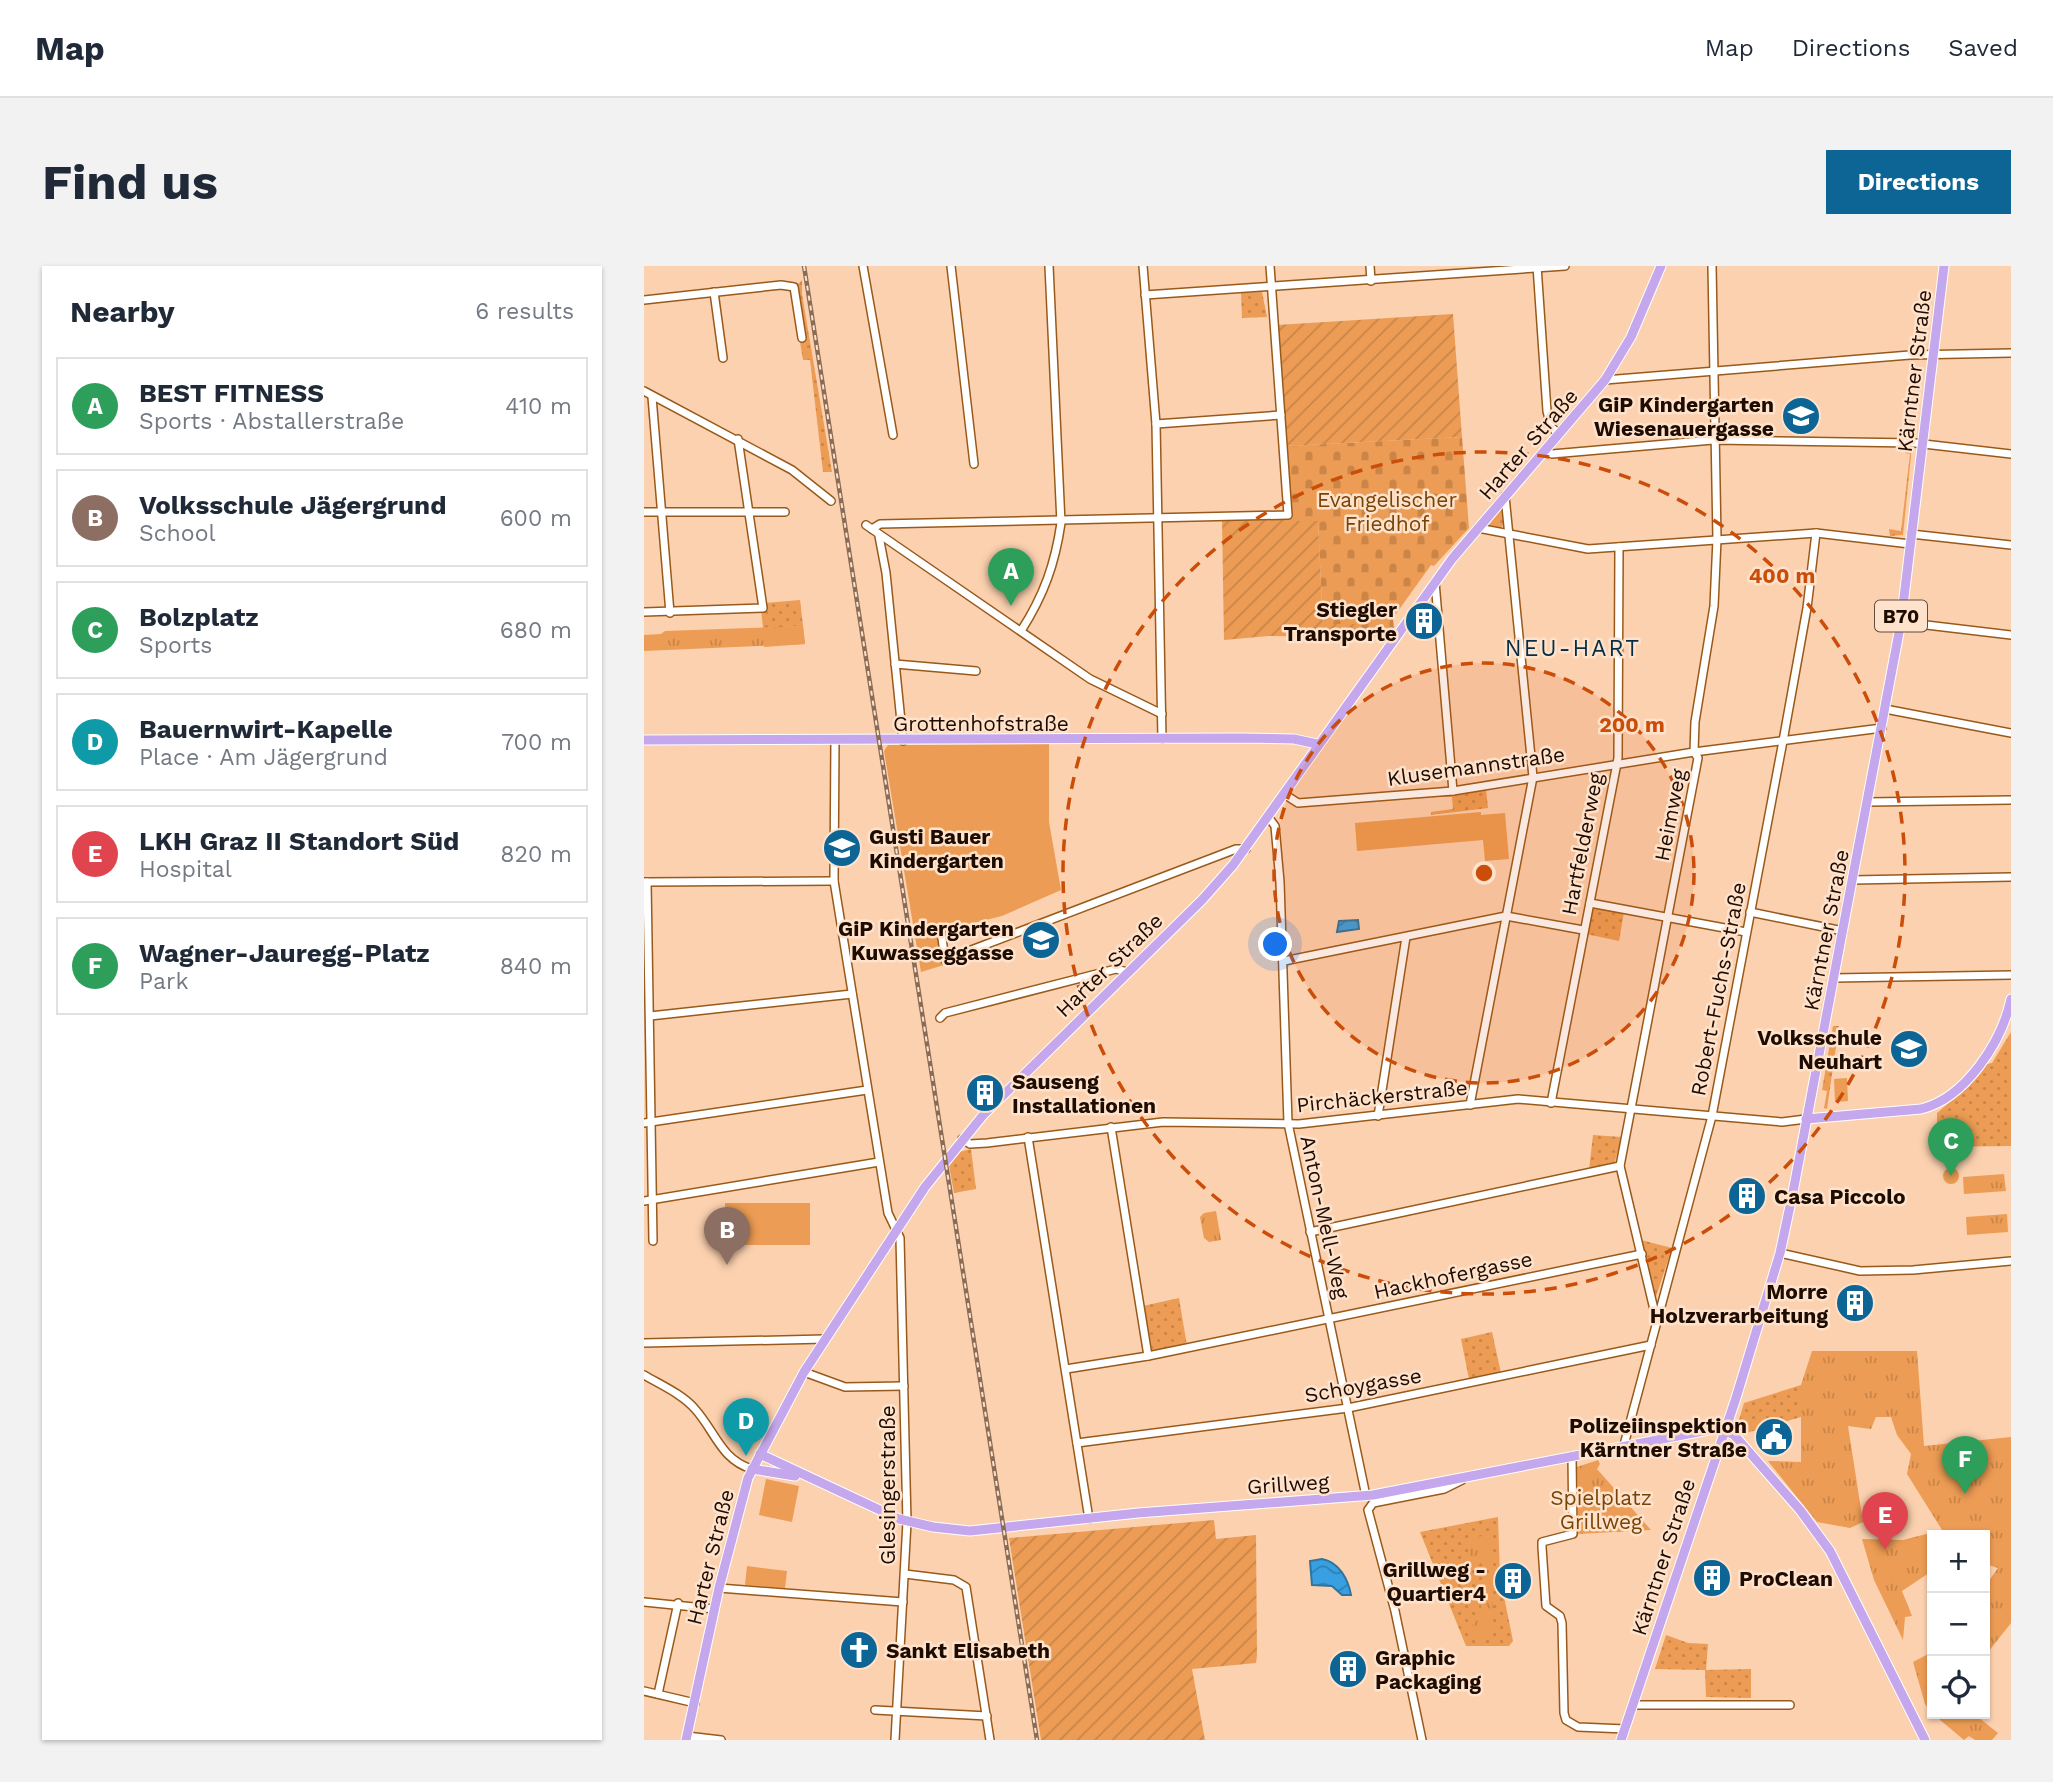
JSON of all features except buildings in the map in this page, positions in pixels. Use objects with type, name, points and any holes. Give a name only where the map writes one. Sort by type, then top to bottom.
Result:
[{"type":"main road","name":"Harter Straße","points":[[687,1738],[738,1509],[752,1469],[804,1371],[896,1231],[962,1139],[998,1099],[1202,900],[1246,849],[1317,744],[1435,582],[1605,380],[1630,337],[1661,266]]},
{"type":"main road","name":"Kärntner Straße","points":[[1621,1740],[1780,1253],[1901,622],[1944,266]]},
{"type":"main road","name":"Grottenhofstraße","points":[[644,740],[1294,739],[1317,744]]},
{"type":"main road","points":[[1806,1119],[1889,1113],[1936,1105],[1966,1079],[2007,1028],[2011,999]]},
{"type":"main road","name":"Grillweg","points":[[811,1480],[907,1522],[954,1530],[1004,1529],[1089,1519],[1366,1496],[1463,1479],[1624,1445],[1719,1428],[1724,1430]]},
{"type":"main road","points":[[1724,1430],[1734,1436],[1785,1493],[1830,1551],[1925,1740]]},
{"type":"main road","points":[[760,1454],[811,1480]]},
{"type":"main road","points":[[752,1469],[811,1480]]},
{"type":"street","points":[[863,266],[893,435]]},
{"type":"street","points":[[951,266],[974,464]]},
{"type":"street","points":[[1021,631],[1041,600],[1055,564],[1061,523],[1049,266]]},
{"type":"street","points":[[1143,266],[1156,424],[1162,739]]},
{"type":"street","points":[[1162,714],[1090,679],[869,527],[880,524],[1061,523],[1288,515],[1270,266]]},
{"type":"street","points":[[1370,266],[1371,281]]},
{"type":"street","points":[[1448,266],[1448,276]]},
{"type":"street","points":[[1145,295],[1565,266]]},
{"type":"street","name":"Heimweg","points":[[1657,1322],[1620,1166],[1698,758],[1694,752],[1695,722],[1714,606],[1717,538],[1713,440],[1712,266]]},
{"type":"street","points":[[1537,267],[1547,411],[1551,427],[1559,435]]},
{"type":"street","points":[[644,300],[794,287],[802,338]]},
{"type":"street","points":[[715,292],[723,358]]},
{"type":"street","points":[[1605,380],[1934,354],[2011,353]]},
{"type":"street","points":[[644,391],[792,470],[831,500]]},
{"type":"street","points":[[652,397],[670,613]]},
{"type":"street","points":[[1156,424],[1281,415]]},
{"type":"street","points":[[644,612],[763,608],[738,439]]},
{"type":"street","points":[[1545,451],[1552,454],[1713,440],[1923,443],[2011,453]]},
{"type":"street","points":[[1470,1105],[1533,777],[1505,496]]},
{"type":"street","points":[[644,512],[785,512]]},
{"type":"street","points":[[1478,528],[1588,549],[1816,533],[2011,545]]},
{"type":"street","name":"Robert-Fuchs-Straße","points":[[1624,1445],[1712,1116],[1807,608],[1816,533]]},
{"type":"street","points":[[879,536],[902,741]]},
{"type":"street","name":"Hartfelderweg","points":[[1551,1103],[1616,764],[1619,547]]},
{"type":"street","points":[[1435,582],[1453,791]]},
{"type":"street","points":[[1901,622],[2011,635]]},
{"type":"street","points":[[895,664],[976,671]]},
{"type":"street","points":[[1885,709],[2011,733]]},
{"type":"street","name":"Klusemannstraße","points":[[1284,794],[1298,803],[1306,803],[1453,791],[1694,752],[1882,728]]},
{"type":"street","name":"Glesingerstraße","points":[[835,739],[834,881],[888,1213],[900,1238],[907,1522],[898,1712],[894,1740]]},
{"type":"street","points":[[1868,802],[2011,800]]},
{"type":"street","name":"Anton-Mell-Weg","points":[[1269,818],[1275,826],[1284,961],[1287,1123],[1366,1496]]},
{"type":"street","points":[[941,931],[945,960],[1236,849],[1246,849]]},
{"type":"street","points":[[1853,880],[2011,877]]},
{"type":"street","points":[[653,1241],[648,1200],[647,1034],[650,1016],[645,882],[834,881]]},
{"type":"street","points":[[1590,903],[1746,932]]},
{"type":"street","points":[[1750,912],[1843,931]]},
{"type":"street","points":[[1284,961],[1506,916],[1583,930]]},
{"type":"street","points":[[1378,1116],[1406,936]]},
{"type":"street","points":[[940,1018],[945,1013],[1116,970],[1127,972]]},
{"type":"street","points":[[1834,978],[2011,975]]},
{"type":"street","points":[[650,1016],[852,994]]},
{"type":"street","points":[[648,1122],[867,1090]]},
{"type":"street","name":"Pirchäckerstraße","points":[[962,1139],[973,1144],[1111,1127],[1193,1122],[1287,1123],[1378,1116],[1518,1099],[1793,1122],[1806,1119]]},
{"type":"street","points":[[1111,1127],[1149,1356]]},
{"type":"street","points":[[1028,1137],[1089,1519]]},
{"type":"street","points":[[648,1200],[879,1162]]},
{"type":"street","points":[[1310,1232],[1620,1166]]},
{"type":"street","points":[[1780,1253],[1860,1271],[1909,1271],[2011,1261]]},
{"type":"street","name":"Hackhofergasse","points":[[1066,1369],[1149,1356],[1642,1254]]},
{"type":"street","points":[[644,1343],[825,1339]]},
{"type":"street","name":"Schoygasse","points":[[1077,1443],[1348,1408],[1651,1345]]},
{"type":"street","points":[[804,1371],[845,1387],[904,1386]]},
{"type":"street","points":[[644,1375],[681,1397],[696,1410],[727,1455],[752,1469]]},
{"type":"street","points":[[1572,1456],[1573,1534],[1542,1542],[1546,1606],[1562,1623],[1566,1720],[1578,1727],[1625,1729]]},
{"type":"street","points":[[1422,1740],[1395,1611],[1368,1510],[1373,1503],[1444,1489],[1463,1479]]},
{"type":"street","points":[[905,1574],[954,1580],[966,1587],[990,1740]]},
{"type":"street","points":[[719,1588],[903,1602]]},
{"type":"street","points":[[644,1602],[714,1609]]},
{"type":"street","points":[[658,1694],[678,1604]]},
{"type":"street","points":[[644,1691],[695,1703]]},
{"type":"street","points":[[1634,1705],[1790,1705]]},
{"type":"street","points":[[875,1710],[987,1716]]},
{"type":"street","points":[[687,1738],[721,1740]]},
{"type":"green space","points":[[802,280],[802,294],[832,472],[823,472],[810,360],[803,360],[800,342],[805,341],[796,286]]},
{"type":"green space","points":[[1262,292],[1267,317],[1242,318],[1241,293]]},
{"type":"green space","points":[[1453,314],[1462,437],[1287,446],[1277,325]]},
{"type":"green space","name":"Evangelischer Friedhof","points":[[1462,437],[1469,528],[1434,566],[1431,565],[1393,618],[1394,629],[1386,636],[1360,637],[1359,624],[1323,624],[1318,522],[1298,521],[1291,516],[1287,446]]},
{"type":"green space","points":[[1912,446],[1903,535],[1890,536],[1889,529],[1901,531],[1910,454],[1905,453],[1904,447],[1893,447]]},
{"type":"green space","points":[[1504,506],[1507,517],[1499,532],[1487,527]]},
{"type":"green space","points":[[1298,516],[1298,521],[1318,521],[1323,624],[1359,624],[1360,637],[1269,636],[1224,640],[1222,521]]},
{"type":"green space","points":[[800,600],[803,626],[763,628],[761,609],[765,603]]},
{"type":"green space","points":[[803,626],[805,644],[644,651],[644,635],[661,634],[665,631]]},
{"type":"green space","points":[[803,626],[805,644],[764,647],[763,628]]},
{"type":"green space","points":[[1049,744],[1049,822],[1061,890],[1002,916],[941,931],[944,965],[921,972],[884,751],[888,745]]},
{"type":"green space","points":[[1486,790],[1488,808],[1431,815],[1431,812],[1453,809],[1452,797],[1436,797]]},
{"type":"green space","points":[[1481,812],[1481,815],[1505,813],[1509,859],[1485,861],[1483,840],[1357,851],[1355,823]]},
{"type":"green space","points":[[1592,908],[1624,912],[1619,941],[1586,934]]},
{"type":"green space","points":[[1833,1026],[1839,1026],[1827,1109],[1824,1108],[1827,1091],[1822,1090]]},
{"type":"green space","points":[[2011,1032],[2011,1146],[1937,1147],[1937,1113],[1966,1088],[1987,1064],[1992,1063]]},
{"type":"green space","points":[[1847,1078],[1848,1101],[1835,1102],[1834,1079]]},
{"type":"green space","points":[[1593,1135],[1622,1137],[1614,1165],[1589,1170]]},
{"type":"green space","points":[[971,1149],[976,1189],[954,1193],[949,1165],[959,1152]]},
{"type":"green space","points":[[1948,1168],[1954,1168],[1959,1176],[1957,1182],[1948,1184],[1943,1179],[1943,1173]]},
{"type":"green space","points":[[2004,1174],[2006,1191],[1964,1194],[1963,1177]]},
{"type":"green space","points":[[725,1203],[810,1203],[810,1245],[725,1245]]},
{"type":"green space","points":[[1216,1211],[1221,1240],[1209,1242],[1204,1238],[1200,1217],[1204,1213]]},
{"type":"green space","points":[[2007,1214],[2008,1232],[1967,1235],[1966,1217]]},
{"type":"green space","points":[[1641,1240],[1672,1248],[1656,1297],[1655,1297]]},
{"type":"green space","points":[[1179,1298],[1187,1346],[1152,1350],[1143,1306]]},
{"type":"green space","points":[[1492,1332],[1501,1373],[1469,1379],[1461,1339]]},
{"type":"green space","points":[[1812,1351],[1917,1351],[1924,1446],[2011,1437],[2011,1623],[1990,1650],[1990,1579],[1998,1568],[1990,1566],[1990,1530],[1942,1530],[1907,1474],[1911,1454],[1897,1435],[1891,1417],[1876,1417],[1871,1429],[1848,1426],[1863,1522],[1850,1528],[1817,1522],[1768,1461],[1801,1462],[1801,1385]]},
{"type":"green space","points":[[1801,1385],[1801,1417],[1743,1434],[1739,1420],[1744,1403]]},
{"type":"green space","name":"Spielplatz Grillweg","points":[[1598,1460],[1600,1464],[1597,1469],[1651,1530],[1578,1534],[1577,1467]]},
{"type":"green space","points":[[766,1479],[799,1486],[792,1522],[759,1515]]},
{"type":"green space","points":[[1579,1502],[1595,1502],[1596,1532],[1580,1533]]},
{"type":"green space","points":[[1498,1517],[1500,1577],[1513,1641],[1509,1646],[1466,1646],[1420,1532]]},
{"type":"green space","points":[[1214,1520],[1216,1539],[1256,1535],[1257,1655],[1256,1663],[1192,1669],[1205,1740],[1041,1740],[1009,1538]]},
{"type":"green space","points":[[1927,1534],[1927,1574],[1902,1591],[1912,1616],[1905,1617],[1903,1640],[1874,1580],[1862,1539],[1903,1540]]},
{"type":"green space","points":[[1482,1536],[1489,1542],[1490,1560],[1475,1566],[1468,1552],[1469,1539]]},
{"type":"green space","points":[[747,1566],[787,1571],[785,1588],[745,1585]]},
{"type":"green space","points":[[1491,1581],[1494,1634],[1489,1637],[1472,1637],[1470,1627],[1482,1615],[1478,1583]]},
{"type":"green space","points":[[1666,1635],[1688,1643],[1708,1644],[1706,1670],[1751,1669],[1751,1698],[1706,1697],[1705,1670],[1655,1669]]},
{"type":"green space","points":[[1927,1655],[1927,1707],[1925,1704],[1913,1662]]},
{"type":"green space","points":[[1939,1719],[1980,1719],[1998,1733],[1992,1740],[1975,1740],[1969,1736],[1964,1740]]},
{"type":"water","points":[[1358,920],[1359,929],[1337,932],[1339,921]]},
{"type":"water","points":[[1322,1559],[1342,1572],[1351,1595],[1342,1595],[1332,1586],[1312,1585],[1310,1561]]},
{"type":"railway","points":[[804,266],[1037,1740]]},
{"type":"place","name":"GiP Kindergarten Wiesenauergasse","points":[[1801,416]]},
{"type":"place","name":"BEST FITNESS","points":[[1011,606]]},
{"type":"place","name":"Stiegler Transporte","points":[[1424,621]]},
{"type":"place","name":"Gusti Bauer Kindergarten","points":[[842,848]]},
{"type":"place","name":"GiP Kindergarten Kuwasseggasse","points":[[1041,940]]},
{"type":"place","name":"Volksschule Neuhart","points":[[1909,1049]]},
{"type":"place","name":"Sauseng Installationen","points":[[985,1093]]},
{"type":"place","name":"Bolzplatz","points":[[1951,1176]]},
{"type":"place","name":"Casa Piccolo","points":[[1747,1196]]},
{"type":"place","name":"Volksschule Jägergrund","points":[[727,1265]]},
{"type":"place","name":"Morre Holzverarbeitung","points":[[1855,1303]]},
{"type":"place","name":"Polizeiinspektion Kärntner Straße","points":[[1774,1437]]},
{"type":"place","name":"Bauernwirt-Kapelle","points":[[746,1456]]},
{"type":"place","name":"Wagner-Jauregg-Platz","points":[[1965,1494]]},
{"type":"place","name":"LKH Graz II Standort Süd","points":[[1885,1550]]},
{"type":"place","name":"ProClean","points":[[1712,1578]]},
{"type":"place","name":"Grillweg - Quartier4","points":[[1513,1581]]},
{"type":"place","name":"Sankt Elisabeth","points":[[859,1650]]},
{"type":"place","name":"Graphic Packaging","points":[[1348,1669]]},
{"type":"district","name":"NEU-HART","points":[[1573,648]]}]
